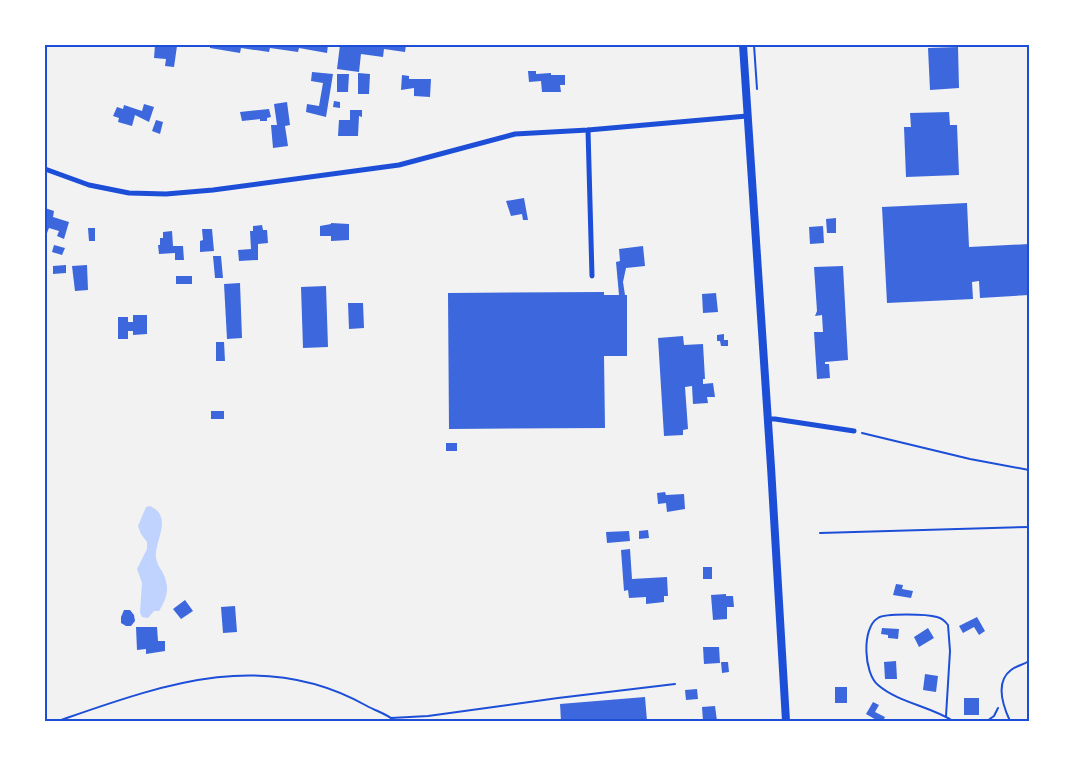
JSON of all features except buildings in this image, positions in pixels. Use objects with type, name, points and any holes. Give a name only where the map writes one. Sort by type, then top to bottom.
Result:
[{"type":"main road","points":[[743,45],[786,721]]},
{"type":"street","points":[[45,169],[89,185],[129,193],[166,194],[399,165],[515,134],[747,116]]},
{"type":"street","points":[[588,130],[592,276]]},
{"type":"street","points":[[768,419],[775,418],[854,431]]},
{"type":"lane","points":[[820,533],[1029,527]]},
{"type":"lane","points":[[1010,721],[1001,694],[1004,678],[1012,669],[1029,661]]},
{"type":"path","points":[[854,431],[1029,470]]},
{"type":"path","points":[[946,716],[950,651],[948,625],[936,616],[887,615],[879,617],[869,632],[866,649],[871,678],[889,692],[953,721]]},
{"type":"path","points":[[58,721],[187,681],[228,675],[256,675],[319,685],[348,696],[395,721]]},
{"type":"path","points":[[391,718],[428,716],[675,684]]},
{"type":"path","points":[[987,721],[994,716],[1001,694]]},
{"type":"water","points":[[150,506],[161,516],[162,523],[156,558],[165,576],[167,591],[159,611],[154,611],[148,618],[142,617],[140,613],[142,583],[137,569],[147,549],[147,542],[138,526],[146,507]]}]
